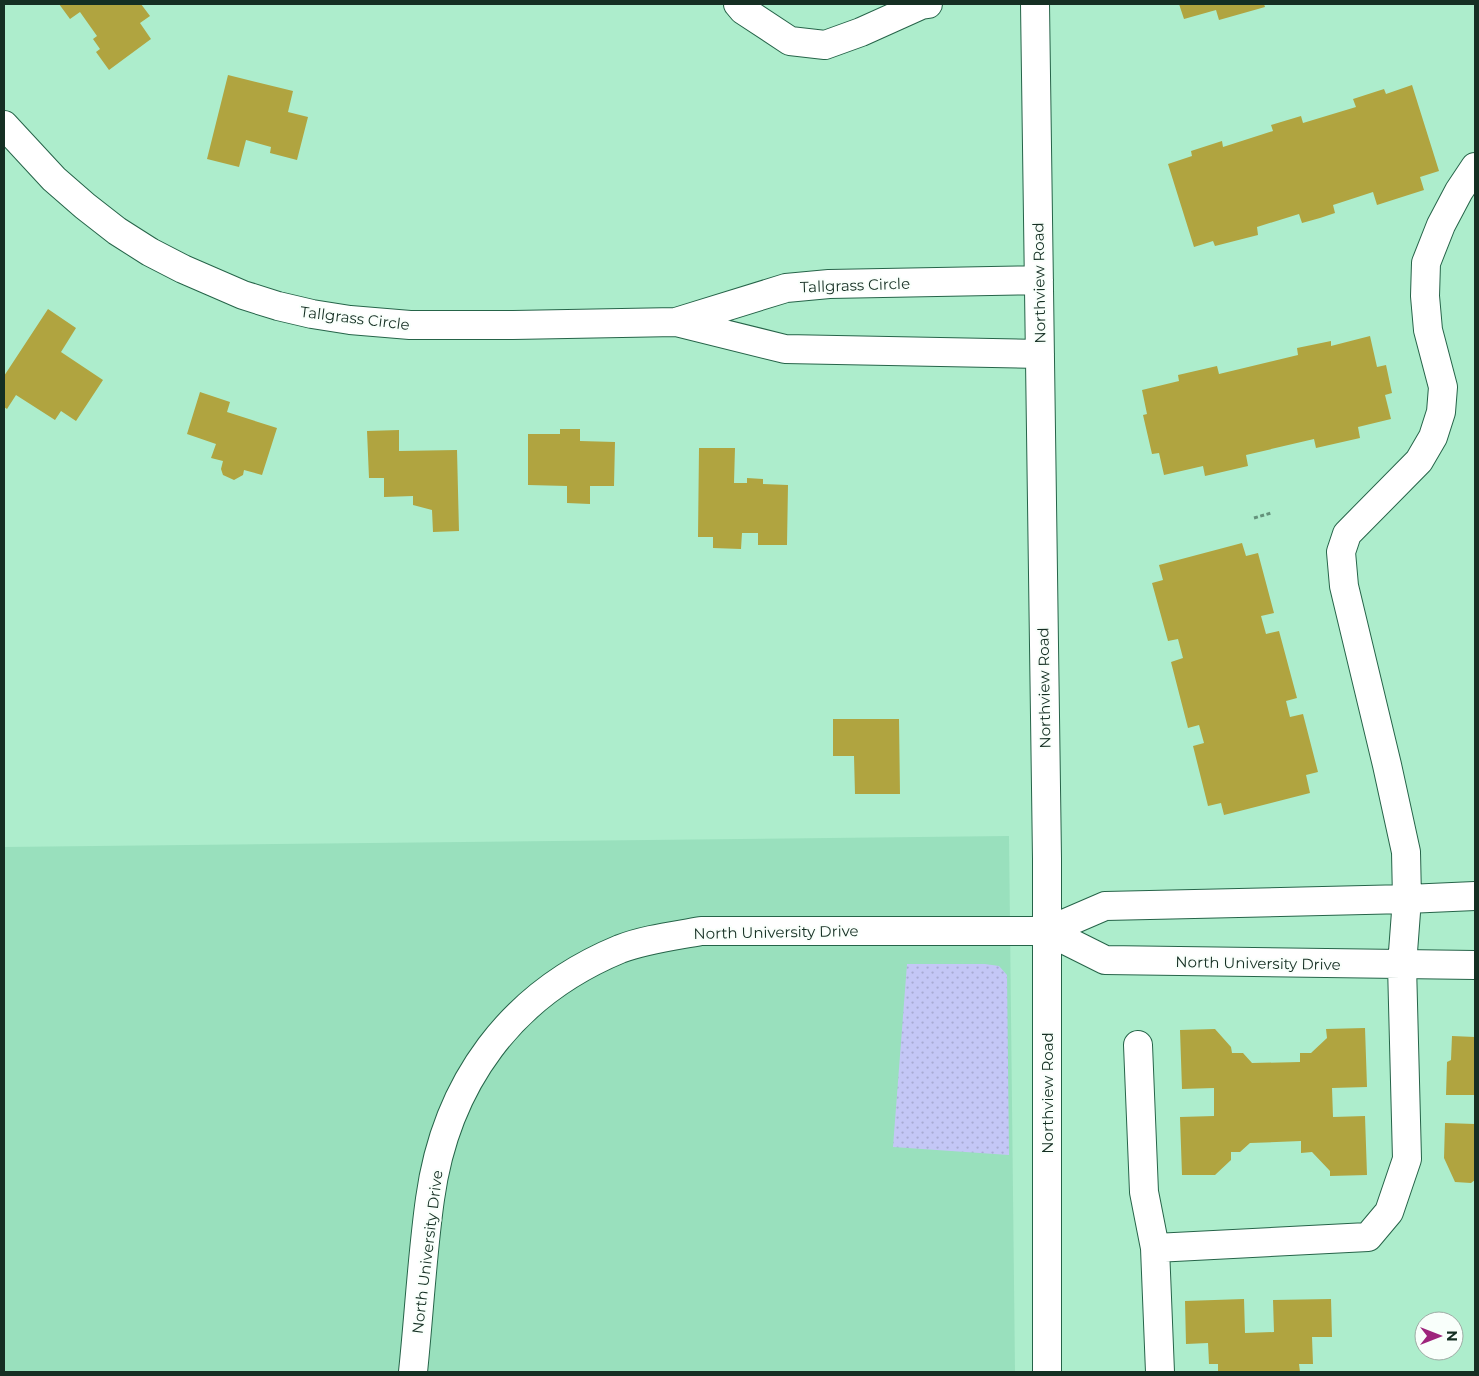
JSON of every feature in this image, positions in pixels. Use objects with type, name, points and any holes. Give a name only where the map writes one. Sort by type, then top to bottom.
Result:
[{"type":"street","points":[[738,4],[743,10],[790,41],[825,45],[861,32],[921,5],[928,4]]},
{"type":"street","name":"Northview Road","points":[[1035,4],[1047,931],[1047,1372]]},
{"type":"street","name":"Tallgrass Circle","points":[[4,126],[54,180],[117,231],[150,252],[183,269],[243,295],[278,306],[347,320],[410,325],[513,326],[676,322],[786,288],[828,284],[1039,280]]},
{"type":"street","points":[[1155,1248],[1368,1237],[1389,1212],[1407,1159],[1402,965],[1407,899],[1406,852],[1344,586],[1341,552],[1347,534],[1419,461],[1434,438],[1441,412],[1443,387],[1428,330],[1425,296],[1426,263],[1441,225],[1459,190],[1475,167]]},
{"type":"street","name":"Tallgrass Circle","points":[[676,322],[785,350],[1040,354]]},
{"type":"street","name":"North University Drive","points":[[413,1372],[430,1198],[447,1128],[457,1101],[472,1072],[498,1036],[536,998],[580,968],[621,949],[660,938],[701,931],[1047,931],[1105,906],[1475,896]]},
{"type":"street","name":"North University Drive","points":[[1047,931],[1105,960],[1475,965]]},
{"type":"street","points":[[1138,1045],[1144,1192],[1155,1248],[1160,1372]]},
{"type":"path","points":[[1254,518],[1272,513]]},
{"type":"shaded area","points":[[1009,836],[1015,1372],[4,1372],[4,847]]},
{"type":"shaded area","points":[[907,964],[985,964],[999,966],[1007,975],[1009,1155],[893,1147]]},
{"type":"building","points":[[59,4],[141,4],[150,16],[140,23],[151,39],[109,70],[96,52],[100,49],[93,39],[97,36],[80,12],[70,19]]},
{"type":"building","points":[[1179,4],[1264,4],[1265,7],[1219,20],[1216,10],[1184,19]]},
{"type":"building","points":[[228,75],[293,91],[288,112],[308,117],[297,160],[270,153],[271,147],[246,140],[239,167],[207,159]]},
{"type":"building","points":[[1412,85],[1439,171],[1420,177],[1424,190],[1377,205],[1373,192],[1333,205],[1335,213],[1320,218],[1302,223],[1299,214],[1257,227],[1258,235],[1215,246],[1213,241],[1194,247],[1168,164],[1192,156],[1191,151],[1222,141],[1223,147],[1273,131],[1271,125],[1301,116],[1303,123],[1356,107],[1353,99],[1384,89],[1386,94]]},
{"type":"building","points":[[48,309],[76,328],[61,352],[103,380],[76,421],[61,411],[55,420],[16,395],[7,409],[4,407],[4,376]]},
{"type":"building","points":[[1370,336],[1377,367],[1386,365],[1392,393],[1385,395],[1391,419],[1358,427],[1360,438],[1316,448],[1314,439],[1246,455],[1248,466],[1205,476],[1203,466],[1164,475],[1159,453],[1152,454],[1143,415],[1147,414],[1142,390],[1179,381],[1178,375],[1217,366],[1219,374],[1298,355],[1297,348],[1331,341],[1331,346]]},
{"type":"building","points":[[200,392],[230,402],[227,412],[277,428],[262,475],[244,470],[243,475],[234,480],[223,475],[221,469],[223,461],[211,458],[216,444],[187,434]]},
{"type":"building","points":[[560,429],[580,429],[580,441],[615,442],[614,486],[590,486],[590,504],[567,503],[567,486],[528,485],[528,434],[560,434]]},
{"type":"building","points":[[399,430],[399,451],[457,450],[459,531],[433,532],[432,510],[413,505],[413,496],[384,497],[384,478],[369,478],[367,431]]},
{"type":"building","points":[[699,448],[735,448],[734,483],[747,483],[747,478],[763,479],[763,484],[788,485],[787,545],[758,545],[758,533],[742,533],[741,549],[713,548],[713,537],[698,537]]},
{"type":"building","points":[[1242,543],[1246,556],[1258,553],[1274,613],[1261,616],[1266,634],[1279,631],[1297,698],[1286,701],[1290,717],[1303,714],[1318,772],[1306,775],[1310,793],[1224,815],[1221,803],[1208,806],[1193,746],[1204,743],[1199,725],[1188,728],[1171,662],[1183,658],[1178,639],[1168,641],[1152,583],[1163,580],[1159,565]]},
{"type":"building","points":[[833,719],[899,719],[900,794],[855,794],[854,756],[833,756]]},
{"type":"building","points":[[1365,1028],[1367,1087],[1332,1088],[1333,1117],[1365,1116],[1367,1175],[1330,1176],[1330,1171],[1312,1152],[1301,1153],[1301,1141],[1250,1143],[1240,1152],[1231,1152],[1231,1160],[1215,1175],[1182,1175],[1180,1117],[1214,1116],[1214,1088],[1182,1089],[1180,1030],[1215,1029],[1231,1047],[1232,1053],[1243,1053],[1252,1063],[1300,1062],[1300,1053],[1311,1053],[1327,1038],[1326,1029]]},
{"type":"building","points":[[1452,1036],[1475,1037],[1475,1095],[1446,1095],[1447,1062],[1451,1060]]},
{"type":"building","points":[[1445,1123],[1475,1124],[1475,1180],[1471,1183],[1455,1182],[1444,1158]]},
{"type":"building","points":[[1244,1299],[1245,1333],[1274,1332],[1273,1300],[1331,1299],[1332,1337],[1312,1337],[1313,1364],[1299,1364],[1300,1372],[1218,1372],[1218,1364],[1209,1364],[1208,1343],[1186,1344],[1185,1301]]}]
